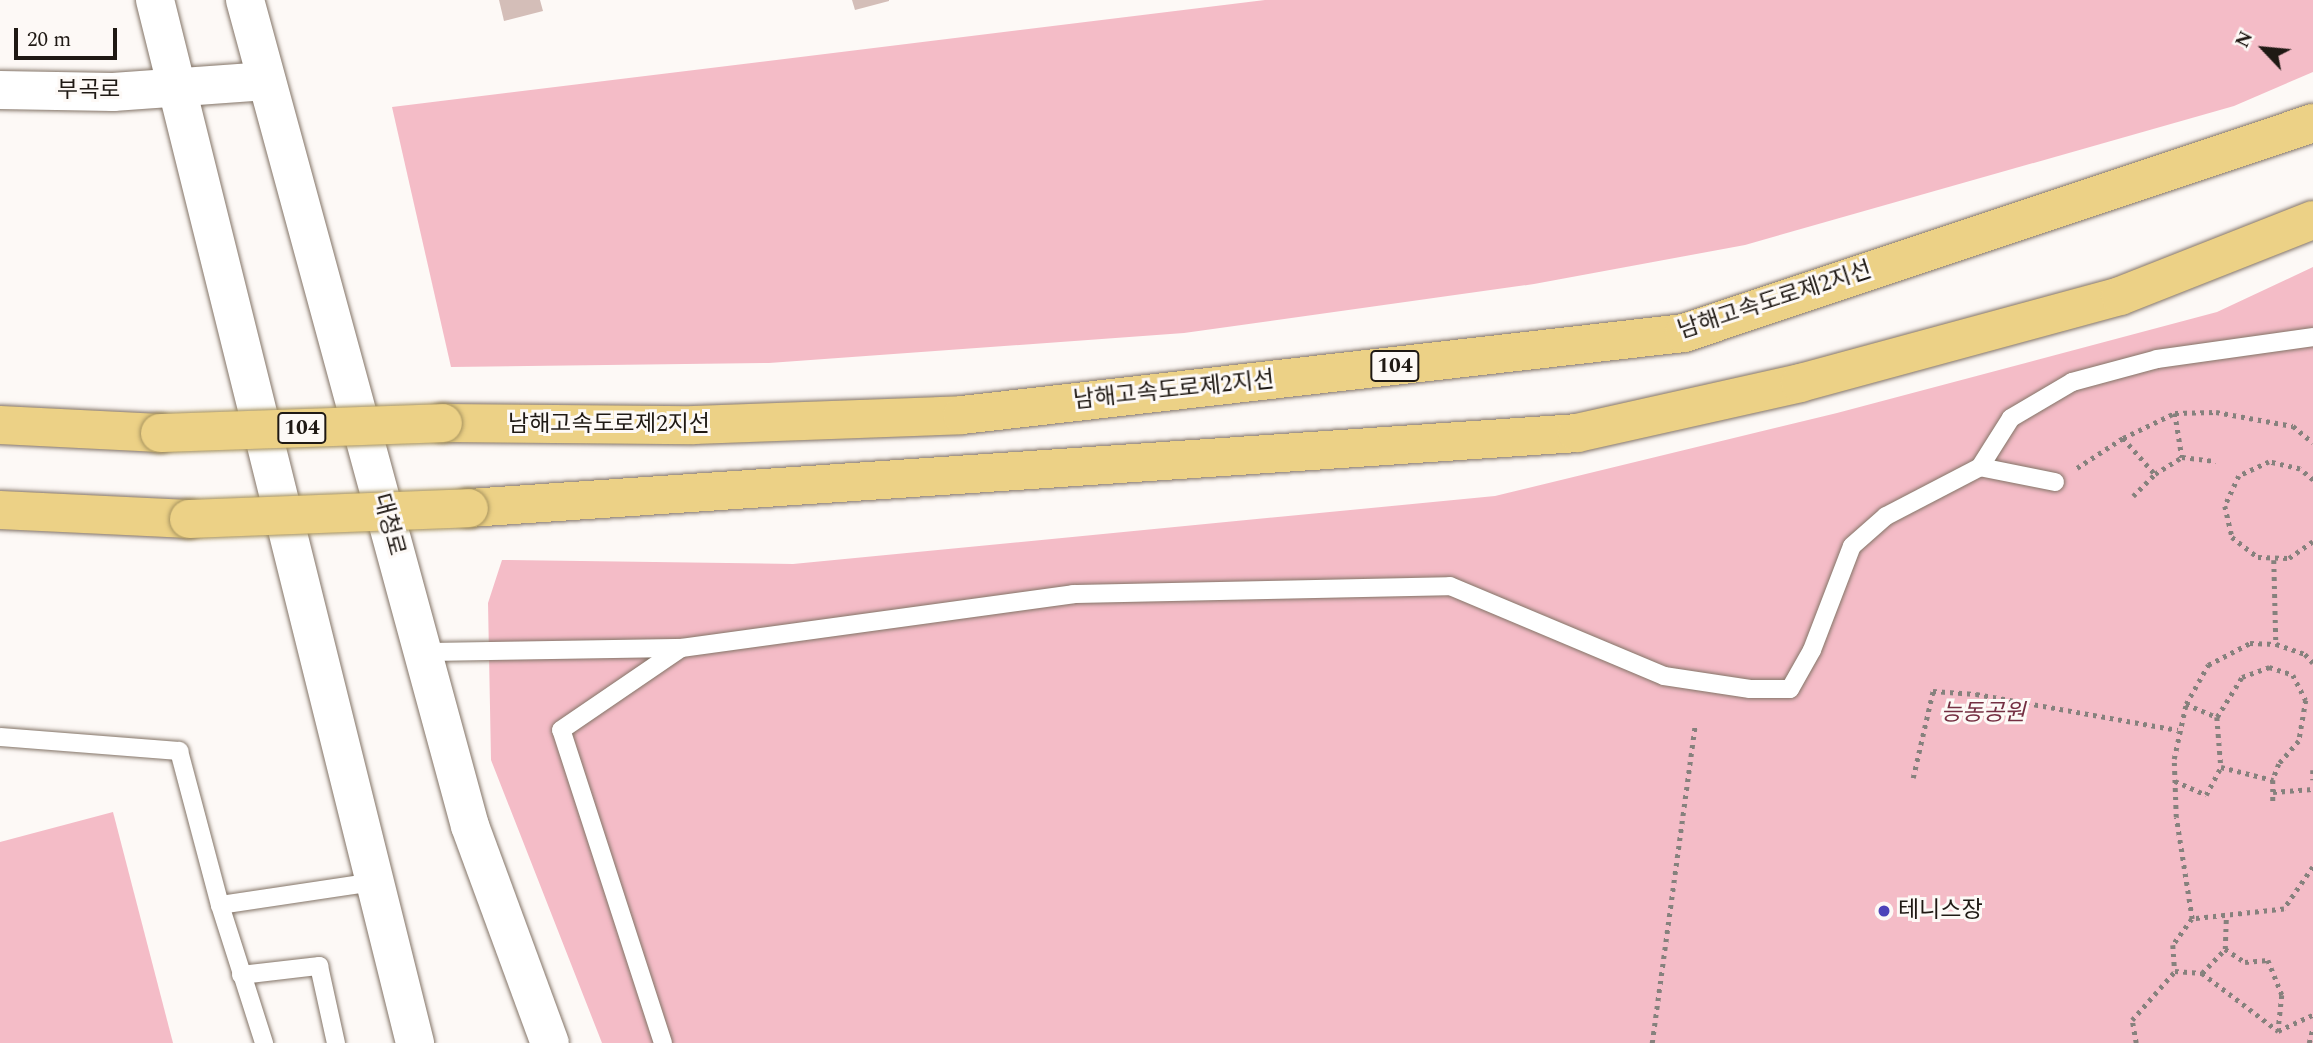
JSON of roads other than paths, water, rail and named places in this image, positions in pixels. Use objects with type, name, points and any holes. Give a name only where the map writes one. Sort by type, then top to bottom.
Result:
[{"type":"highway","name":"남해고속도로제2지선","points":[[0,425],[160,433],[443,423],[694,425],[962,415],[1684,333],[2313,123]]},
{"type":"highway","points":[[0,510],[189,519],[469,508],[1577,433],[1800,383],[2120,296],[2313,220]]},
{"type":"main road","points":[[155,0],[415,1043]]},
{"type":"main road","name":"대청로","points":[[245,0],[470,826],[550,1043]]},
{"type":"main road","name":"부곡로","points":[[0,90],[177,88],[267,81]]},
{"type":"lane","points":[[423,652],[681,648],[1073,594],[1450,586],[1664,676],[1750,689],[1790,689],[1812,650],[1852,546],[1886,516],[1980,467],[2011,418],[2072,382],[2157,359],[2313,337]]},
{"type":"lane","points":[[1980,467],[2055,482]]},
{"type":"lane","points":[[663,1043],[561,730],[681,648]]},
{"type":"lane","points":[[0,737],[180,751],[220,905],[264,1043]]},
{"type":"lane","points":[[220,905],[374,882]]},
{"type":"lane","points":[[241,975],[319,966],[336,1043]]},
{"type":"place","name":"테니스장","points":[[1884,911]]},
{"type":"park label","name":"능동공원","points":[[1983,714]]}]
